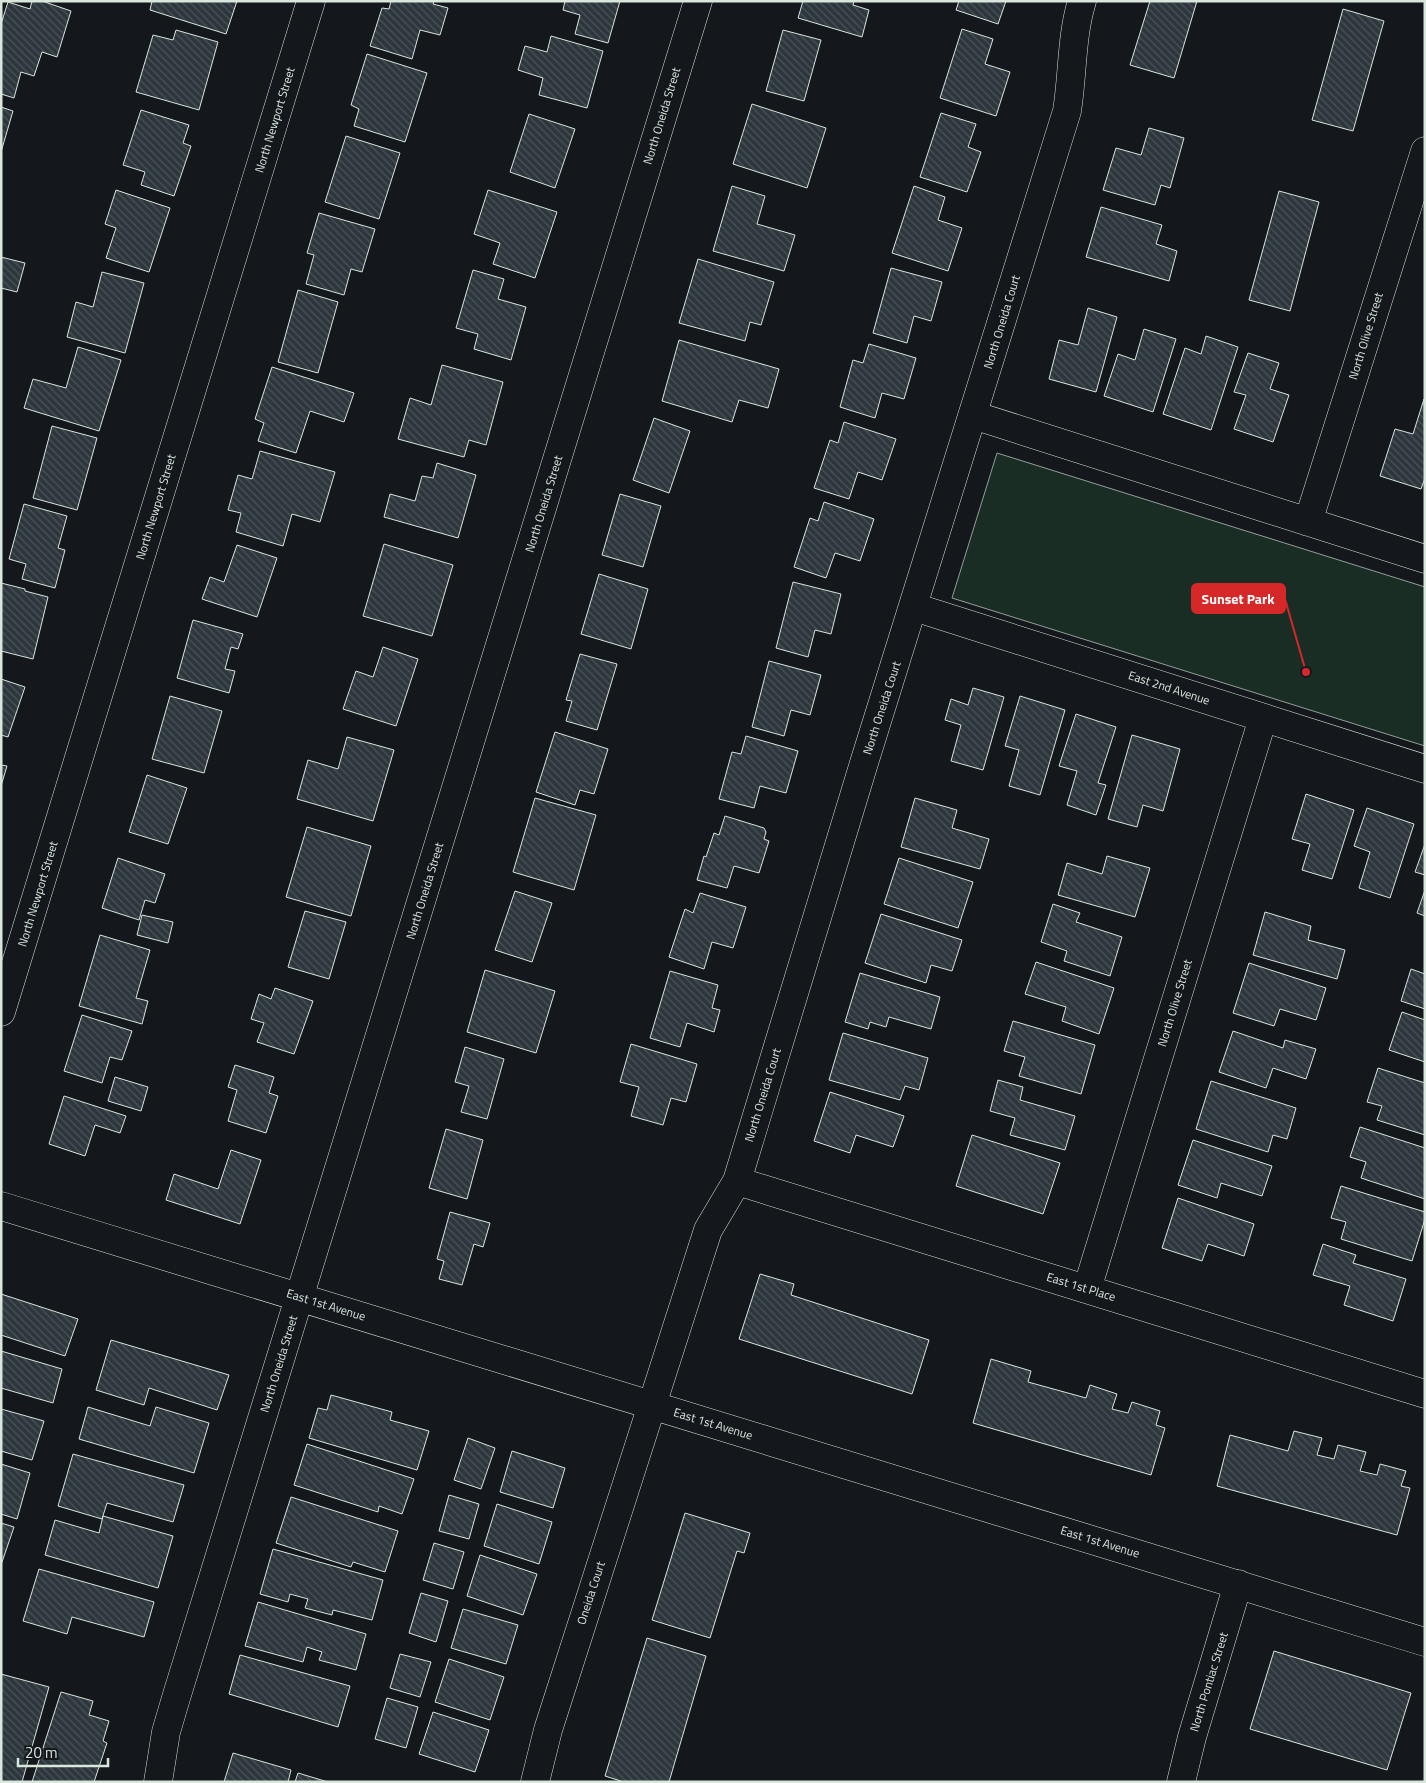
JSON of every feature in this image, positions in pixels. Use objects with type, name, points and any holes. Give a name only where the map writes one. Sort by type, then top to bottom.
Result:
[{"type":"street","name":"North Newport Street","points":[[1,1012],[311,1]]},
{"type":"street","name":"North Oneida Street","points":[[158,1782],[166,1732],[176,1698],[698,1]]},
{"type":"street","name":"North Oneida Court","points":[[651,1406],[708,1230],[737,1181],[864,763],[1067,111],[1071,87],[1075,30],[1082,1]]},
{"type":"street","name":"North Olive Street","points":[[1308,522],[1425,151]]},
{"type":"street","points":[[973,414],[1425,559]]},
{"type":"street","name":"East 2nd Avenue","points":[[914,607],[1425,769]]},
{"type":"street","name":"North Olive Street","points":[[1087,1289],[1263,718]]},
{"type":"street","name":"East 1st Place","points":[[737,1181],[1425,1394]]},
{"type":"street","name":"East 1st Avenue","points":[[1,1206],[1425,1642]]},
{"type":"street","name":"Oneida Court","points":[[535,1782],[548,1730],[651,1406]]},
{"type":"street","name":"North Pontiac Street","points":[[1182,1782],[1192,1737],[1238,1584]]},
{"type":"green space","points":[[997,453],[1425,587],[1425,746],[952,598]]},
{"type":"building","points":[[32,1],[42,1],[71,11],[57,57],[42,52],[34,76],[21,72],[14,98],[1,94],[1,24],[8,2],[30,9]]},
{"type":"building","points":[[152,1],[237,1],[226,34],[150,10]]},
{"type":"building","points":[[391,1],[434,1],[433,4],[448,8],[440,35],[420,30],[412,59],[370,46],[382,8],[389,9]]},
{"type":"building","points":[[565,1],[620,1],[608,43],[575,34],[580,15],[563,10]]},
{"type":"building","points":[[803,1],[854,1],[853,5],[869,10],[862,37],[798,18]]},
{"type":"building","points":[[959,1],[1006,1],[998,24],[956,10]]},
{"type":"building","points":[[1150,1],[1197,1],[1174,78],[1130,65]]},
{"type":"building","points":[[1343,9],[1384,21],[1353,131],[1312,120]]},
{"type":"building","points":[[962,29],[993,39],[985,64],[1010,72],[996,116],[940,98]]},
{"type":"building","points":[[176,30],[218,42],[199,110],[136,92],[153,35],[173,40]]},
{"type":"building","points":[[783,30],[821,40],[804,101],[766,91]]},
{"type":"building","points":[[551,36],[603,51],[587,108],[539,95],[543,78],[518,70],[525,46],[547,52]]},
{"type":"building","points":[[367,54],[427,73],[405,142],[354,126],[359,109],[351,105]]},
{"type":"building","points":[[752,104],[826,128],[807,188],[733,164]]},
{"type":"building","points":[[1,107],[13,111],[1,152]]},
{"type":"building","points":[[141,110],[189,125],[183,143],[191,146],[174,196],[141,185],[145,172],[123,165]]},
{"type":"building","points":[[941,113],[976,124],[968,147],[981,152],[967,192],[920,177]]},
{"type":"building","points":[[529,114],[575,129],[555,188],[510,172]]},
{"type":"building","points":[[1149,128],[1184,138],[1170,188],[1161,185],[1155,205],[1103,190],[1116,148],[1141,155]]},
{"type":"building","points":[[346,136],[400,153],[379,219],[325,202]]},
{"type":"building","points":[[732,186],[765,196],[757,224],[795,235],[784,271],[713,251]]},
{"type":"building","points":[[914,186],[945,197],[938,220],[962,228],[948,271],[892,253]]},
{"type":"building","points":[[116,190],[170,208],[149,272],[106,258],[116,228],[105,224]]},
{"type":"building","points":[[488,190],[557,212],[535,278],[493,264],[500,243],[474,234]]},
{"type":"building","points":[[1279,191],[1319,202],[1290,311],[1249,300]]},
{"type":"building","points":[[1101,207],[1162,225],[1156,244],[1177,251],[1169,281],[1086,257]]},
{"type":"building","points":[[319,213],[375,229],[362,272],[351,269],[344,295],[306,284],[314,255],[307,253]]},
{"type":"building","points":[[1,257],[25,263],[17,292],[1,288]]},
{"type":"building","points":[[698,259],[774,282],[761,325],[750,322],[745,341],[679,323]]},
{"type":"building","points":[[891,268],[942,282],[931,321],[914,316],[907,343],[873,333]]},
{"type":"building","points":[[473,270],[504,279],[498,299],[526,307],[511,360],[474,349],[478,334],[456,328]]},
{"type":"building","points":[[102,272],[144,283],[125,353],[67,337],[76,302],[93,307]]},
{"type":"building","points":[[298,290],[338,302],[318,373],[278,362]]},
{"type":"building","points":[[1088,308],[1117,317],[1096,392],[1049,379],[1059,340],[1078,345]]},
{"type":"building","points":[[1144,329],[1176,339],[1153,412],[1104,396],[1118,354],[1135,360]]},
{"type":"building","points":[[1206,336],[1238,347],[1211,430],[1163,414],[1185,348],[1201,354]]},
{"type":"building","points":[[679,340],[779,369],[768,408],[739,400],[732,422],[662,401]]},
{"type":"building","points":[[869,344],[916,358],[904,399],[882,393],[875,418],[840,407],[853,360],[863,363]]},
{"type":"building","points":[[78,347],[121,360],[99,431],[24,408],[33,379],[66,388]]},
{"type":"building","points":[[1248,353],[1279,363],[1270,389],[1289,395],[1273,442],[1234,429],[1246,395],[1234,392]]},
{"type":"building","points":[[442,365],[503,382],[486,445],[469,440],[464,457],[398,439],[410,398],[431,405]]},
{"type":"building","points":[[272,367],[354,393],[344,422],[310,411],[296,453],[258,441],[264,423],[255,419]]},
{"type":"building","points":[[1424,399],[1425,478],[1421,489],[1380,476],[1395,429],[1413,434]]},
{"type":"building","points":[[654,418],[690,431],[669,493],[633,480]]},
{"type":"building","points":[[844,422],[896,439],[882,480],[858,472],[849,499],[814,488],[830,440],[838,443]]},
{"type":"building","points":[[52,426],[97,438],[77,510],[33,498]]},
{"type":"building","points":[[260,451],[335,472],[320,522],[292,514],[283,546],[236,532],[241,513],[228,510],[238,475],[252,479]]},
{"type":"building","points":[[437,463],[476,475],[458,538],[384,517],[390,494],[415,501],[422,476],[433,478]]},
{"type":"building","points":[[620,494],[661,506],[643,567],[602,555]]},
{"type":"building","points":[[824,502],[874,519],[860,561],[835,553],[826,578],[794,567],[810,518],[818,521]]},
{"type":"building","points":[[24,504],[67,516],[58,548],[65,550],[55,588],[22,579],[26,564],[9,559]]},
{"type":"building","points":[[384,544],[453,565],[432,636],[363,616]]},
{"type":"building","points":[[237,545],[277,558],[257,617],[202,599],[210,577],[224,582]]},
{"type":"building","points":[[599,574],[648,589],[631,649],[581,634]]},
{"type":"building","points":[[793,582],[841,594],[831,634],[815,630],[808,657],[776,648]]},
{"type":"building","points":[[1,583],[48,597],[33,659],[1,651]]},
{"type":"building","points":[[193,620],[243,634],[238,649],[231,647],[225,669],[235,671],[229,693],[177,678]]},
{"type":"building","points":[[383,647],[418,659],[396,726],[343,709],[356,671],[373,677]]},
{"type":"building","points":[[580,654],[617,664],[597,730],[566,721],[572,701],[566,700]]},
{"type":"building","points":[[769,661],[821,675],[810,715],[791,710],[784,736],[752,727]]},
{"type":"building","points":[[1,679],[25,687],[8,737],[1,735]]},
{"type":"building","points":[[973,688],[1004,697],[983,770],[951,761],[961,725],[945,720],[951,699],[968,705]]},
{"type":"building","points":[[170,696],[222,711],[204,773],[152,759]]},
{"type":"building","points":[[1020,696],[1065,710],[1040,795],[1009,786],[1019,750],[1005,746]]},
{"type":"building","points":[[1076,714],[1116,727],[1098,783],[1106,785],[1096,815],[1067,805],[1077,771],[1059,766]]},
{"type":"building","points":[[555,732],[608,749],[594,794],[580,790],[575,805],[536,792]]},
{"type":"building","points":[[1132,735],[1180,749],[1163,811],[1143,805],[1137,827],[1108,819]]},
{"type":"building","points":[[746,736],[798,751],[786,793],[760,786],[754,808],[719,799],[732,752],[741,754]]},
{"type":"building","points":[[347,737],[394,750],[373,821],[297,799],[308,760],[338,769]]},
{"type":"building","points":[[1,765],[7,766],[1,786]]},
{"type":"building","points":[[147,775],[187,788],[168,844],[129,832]]},
{"type":"building","points":[[1306,794],[1354,810],[1332,879],[1302,870],[1310,844],[1292,839]]},
{"type":"building","points":[[535,798],[596,815],[574,890],[513,872]]},
{"type":"building","points":[[915,798],[957,810],[952,828],[989,839],[980,869],[901,847]]},
{"type":"building","points":[[1367,808],[1414,824],[1390,898],[1359,888],[1370,852],[1354,846]]},
{"type":"building","points":[[725,816],[764,828],[766,832],[764,839],[769,841],[759,873],[734,866],[727,888],[697,880],[704,856],[706,857],[714,833],[719,835]]},
{"type":"building","points":[[307,827],[371,846],[351,916],[286,897]]},
{"type":"building","points":[[1425,844],[1425,875],[1415,872]]},
{"type":"building","points":[[1107,856],[1150,868],[1135,917],[1058,895],[1067,863],[1102,874]]},
{"type":"building","points":[[118,858],[165,874],[155,903],[145,900],[139,920],[102,908]]},
{"type":"building","points":[[899,858],[973,882],[958,928],[884,904]]},
{"type":"building","points":[[1425,890],[1425,916],[1417,913]]},
{"type":"building","points":[[515,891],[552,903],[532,962],[495,950]]},
{"type":"building","points":[[700,893],[746,907],[733,948],[712,942],[704,969],[669,957],[685,909],[693,913]]},
{"type":"building","points":[[1053,904],[1080,913],[1076,922],[1122,937],[1110,976],[1064,961],[1067,951],[1041,942]]},
{"type":"building","points":[[305,911],[346,922],[329,979],[288,967]]},
{"type":"building","points":[[1265,912],[1311,926],[1308,940],[1345,950],[1337,979],[1253,955]]},
{"type":"building","points":[[881,914],[962,940],[952,971],[931,965],[926,983],[865,963]]},
{"type":"building","points":[[142,915],[173,922],[168,943],[137,935]]},
{"type":"building","points":[[100,935],[150,950],[136,998],[148,1001],[142,1024],[79,1006]]},
{"type":"building","points":[[1036,962],[1114,988],[1099,1034],[1062,1021],[1066,1007],[1025,994]]},
{"type":"building","points":[[1249,963],[1326,988],[1316,1020],[1280,1009],[1274,1026],[1233,1013]]},
{"type":"building","points":[[1411,969],[1425,974],[1425,1009],[1401,1001]]},
{"type":"building","points":[[485,970],[555,991],[536,1053],[467,1032]]},
{"type":"building","points":[[670,971],[718,985],[712,1008],[720,1010],[714,1032],[687,1023],[680,1047],[650,1038]]},
{"type":"building","points":[[860,973],[940,997],[931,1029],[889,1017],[886,1027],[870,1022],[868,1029],[845,1022]]},
{"type":"building","points":[[275,988],[313,1001],[294,1054],[257,1042],[264,1023],[251,1019],[259,994],[271,999]]},
{"type":"building","points":[[1402,1012],[1425,1020],[1425,1062],[1389,1050]]},
{"type":"building","points":[[82,1015],[132,1031],[122,1060],[110,1057],[102,1083],[64,1071]]},
{"type":"building","points":[[1013,1021],[1095,1045],[1081,1094],[1019,1076],[1025,1057],[1004,1051]]},
{"type":"building","points":[[1233,1031],[1283,1048],[1285,1040],[1316,1049],[1306,1079],[1273,1068],[1266,1088],[1219,1072]]},
{"type":"building","points":[[843,1033],[928,1058],[919,1090],[905,1086],[900,1100],[829,1080]]},
{"type":"building","points":[[631,1044],[697,1064],[686,1102],[671,1098],[663,1125],[631,1116],[639,1087],[620,1082]]},
{"type":"building","points":[[465,1047],[504,1059],[487,1119],[461,1112],[469,1086],[455,1082]]},
{"type":"building","points":[[235,1065],[274,1077],[269,1093],[278,1096],[266,1133],[228,1121],[237,1090],[228,1087]]},
{"type":"building","points":[[1378,1068],[1425,1083],[1425,1135],[1377,1120],[1382,1106],[1367,1102]]},
{"type":"building","points":[[115,1077],[148,1087],[141,1111],[108,1101]]},
{"type":"building","points":[[998,1080],[1023,1087],[1020,1100],[1075,1116],[1065,1150],[1010,1135],[1015,1118],[990,1111]]},
{"type":"building","points":[[1211,1081],[1296,1108],[1287,1139],[1273,1135],[1268,1152],[1196,1129]]},
{"type":"building","points":[[830,1092],[904,1116],[893,1147],[856,1135],[850,1153],[814,1141]]},
{"type":"building","points":[[64,1096],[126,1116],[120,1133],[95,1125],[85,1156],[49,1144]]},
{"type":"building","points":[[1360,1127],[1425,1148],[1425,1199],[1361,1178],[1366,1162],[1350,1157]]},
{"type":"building","points":[[446,1129],[483,1140],[467,1199],[429,1188]]},
{"type":"building","points":[[972,1135],[1060,1163],[1043,1214],[956,1186]]},
{"type":"building","points":[[1193,1140],[1272,1166],[1262,1196],[1221,1183],[1217,1198],[1178,1185]]},
{"type":"building","points":[[231,1150],[261,1160],[240,1224],[166,1200],[174,1174],[218,1189]]},
{"type":"building","points":[[1341,1186],[1425,1212],[1425,1219],[1412,1261],[1341,1239],[1346,1222],[1331,1218]]},
{"type":"building","points":[[1178,1198],[1254,1224],[1244,1256],[1208,1244],[1202,1261],[1162,1248]]},
{"type":"building","points":[[450,1212],[490,1223],[483,1247],[474,1244],[462,1285],[439,1279],[444,1261],[437,1259]]},
{"type":"building","points":[[1323,1244],[1356,1255],[1353,1263],[1406,1279],[1393,1321],[1344,1305],[1350,1286],[1313,1275]]},
{"type":"building","points":[[760,1274],[794,1284],[791,1295],[929,1340],[912,1394],[739,1339]]},
{"type":"building","points":[[1,1294],[78,1319],[65,1356],[1,1335]]},
{"type":"building","points":[[111,1340],[229,1375],[217,1410],[149,1388],[144,1405],[96,1390]]},
{"type":"building","points":[[1,1351],[62,1369],[53,1403],[1,1388]]},
{"type":"building","points":[[991,1359],[1031,1371],[1028,1382],[1086,1398],[1090,1385],[1117,1394],[1112,1409],[1128,1413],[1132,1402],[1160,1411],[1156,1425],[1165,1428],[1151,1475],[973,1423]]},
{"type":"building","points":[[331,1395],[392,1412],[390,1420],[429,1431],[417,1470],[309,1438],[318,1408],[327,1410]]},
{"type":"building","points":[[88,1407],[150,1426],[156,1407],[209,1423],[194,1473],[79,1439]]},
{"type":"building","points":[[1,1409],[44,1421],[32,1460],[1,1451]]},
{"type":"building","points":[[1294,1431],[1322,1438],[1317,1455],[1334,1459],[1338,1445],[1366,1452],[1360,1471],[1377,1475],[1380,1464],[1406,1471],[1401,1486],[1410,1488],[1397,1535],[1217,1486],[1230,1435],[1288,1451]]},
{"type":"building","points":[[468,1438],[495,1448],[481,1489],[454,1480]]},
{"type":"building","points":[[307,1444],[414,1479],[402,1514],[379,1506],[378,1512],[294,1485]]},
{"type":"building","points":[[512,1451],[565,1468],[553,1508],[500,1492]]},
{"type":"building","points":[[73,1454],[184,1485],[173,1522],[107,1503],[102,1519],[58,1506]]},
{"type":"building","points":[[1,1464],[30,1473],[17,1519],[1,1514]]},
{"type":"building","points":[[449,1495],[479,1504],[469,1539],[439,1531]]},
{"type":"building","points":[[291,1497],[398,1531],[385,1572],[353,1562],[351,1567],[276,1543]]},
{"type":"building","points":[[497,1504],[552,1522],[539,1564],[484,1546]]},
{"type":"building","points":[[685,1513],[750,1533],[744,1553],[737,1551],[710,1638],[652,1620]]},
{"type":"building","points":[[103,1516],[173,1536],[158,1588],[45,1555],[55,1520],[99,1533]]},
{"type":"building","points":[[1,1523],[14,1527],[1,1565]]},
{"type":"building","points":[[434,1543],[464,1552],[453,1589],[423,1580]]},
{"type":"building","points":[[273,1549],[383,1580],[372,1620],[333,1610],[332,1615],[305,1608],[308,1599],[290,1594],[288,1602],[260,1594]]},
{"type":"building","points":[[480,1555],[537,1574],[523,1615],[467,1596]]},
{"type":"building","points":[[39,1569],[154,1602],[144,1637],[72,1617],[67,1634],[23,1621]]},
{"type":"building","points":[[421,1593],[448,1601],[436,1642],[409,1633]]},
{"type":"building","points":[[258,1602],[366,1634],[356,1670],[319,1660],[322,1652],[307,1647],[303,1662],[245,1646]]},
{"type":"building","points":[[463,1609],[518,1625],[506,1664],[451,1648]]},
{"type":"building","points":[[647,1638],[706,1656],[669,1782],[624,1782],[605,1776]]},
{"type":"building","points":[[1274,1651],[1411,1693],[1387,1770],[1250,1729]]},
{"type":"building","points":[[400,1654],[431,1662],[420,1697],[390,1688]]},
{"type":"building","points":[[240,1655],[350,1686],[338,1727],[229,1694]]},
{"type":"building","points":[[449,1659],[504,1677],[490,1720],[435,1702]]},
{"type":"building","points":[[1,1674],[49,1687],[22,1782],[1,1782]]},
{"type":"building","points":[[61,1692],[93,1701],[89,1715],[109,1721],[103,1741],[107,1743],[94,1782],[32,1782]]},
{"type":"building","points":[[387,1698],[418,1707],[406,1748],[375,1739]]},
{"type":"building","points":[[433,1712],[489,1730],[475,1772],[419,1754]]},
{"type":"building","points":[[233,1753],[291,1770],[288,1782],[224,1782]]},
{"type":"building","points":[[298,1773],[328,1782],[295,1782]]},
{"type":"place","name":"Sunset Park","points":[[1306,672]]}]
